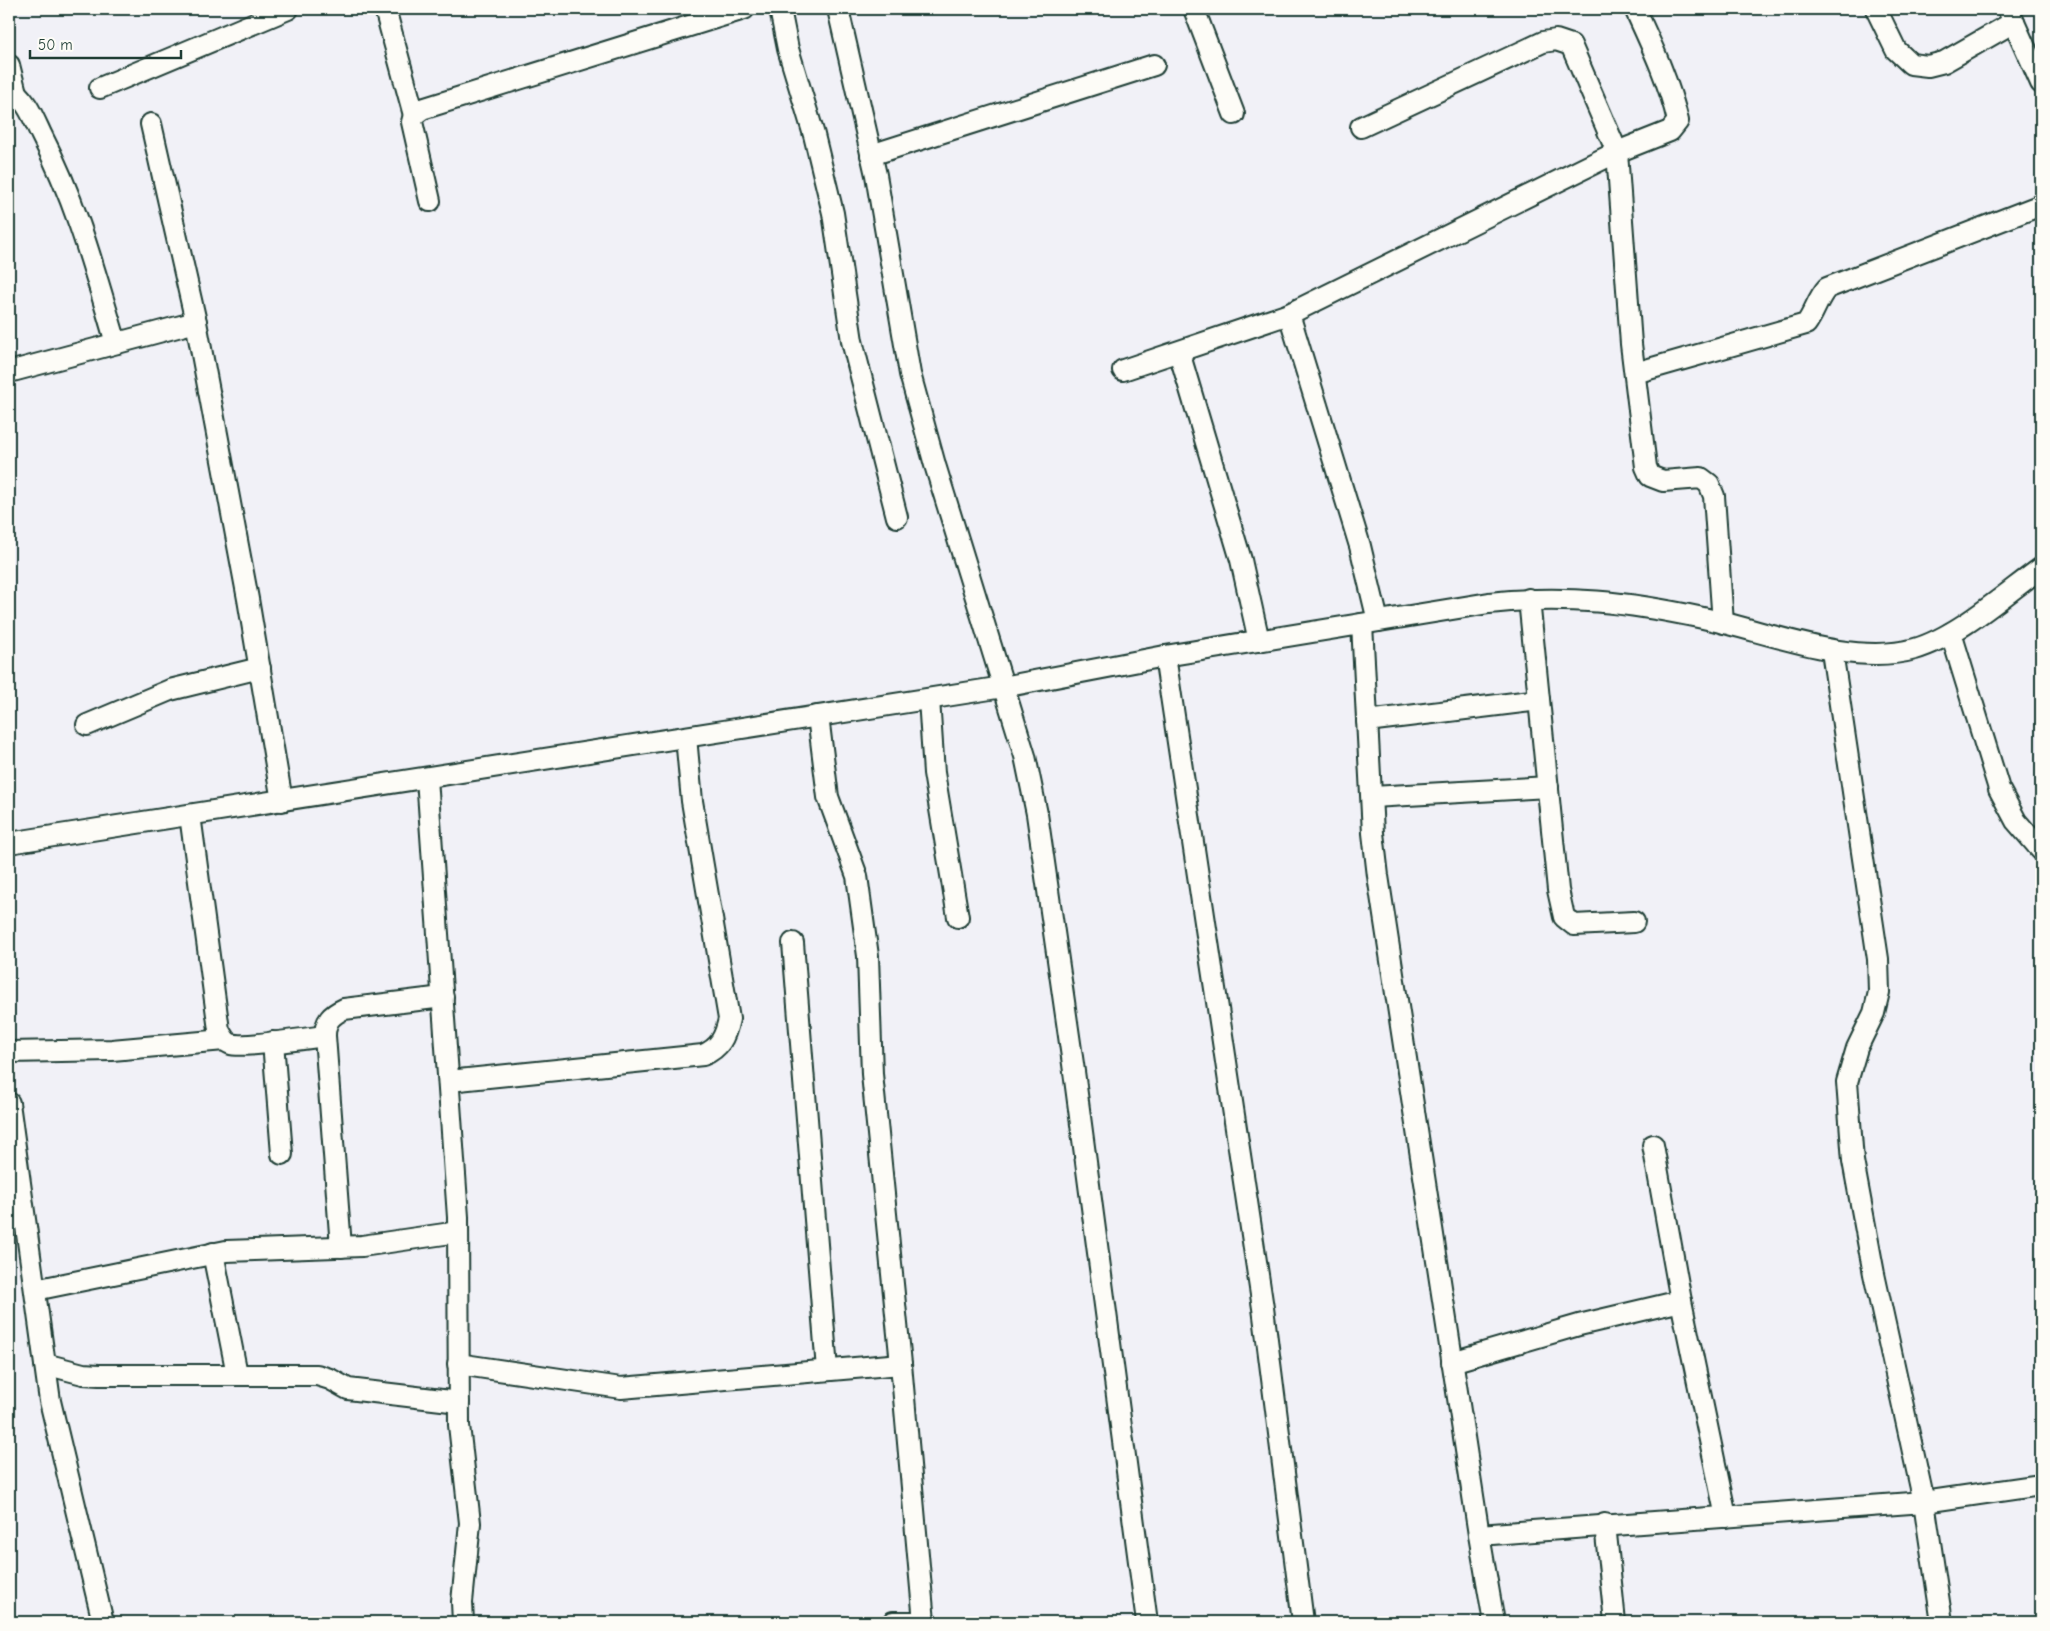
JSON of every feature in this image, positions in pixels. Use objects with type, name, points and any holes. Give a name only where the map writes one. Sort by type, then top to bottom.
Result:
[{"type":"street","points":[[100,88],[288,9]]},
{"type":"street","points":[[385,9],[414,116]]},
{"type":"street","points":[[430,201],[412,122],[414,116],[422,109],[744,9]]},
{"type":"street","points":[[780,9],[788,49],[814,135],[833,213],[852,340],[897,517]]},
{"type":"street","points":[[838,9],[871,155],[910,374],[935,465],[1025,756],[1037,814],[1074,1074],[1147,1622]]},
{"type":"street","points":[[1194,9],[1234,114]]},
{"type":"street","points":[[1123,370],[1289,314],[1617,152],[1670,131],[1678,121],[1662,67],[1635,9]]},
{"type":"street","points":[[1876,9],[1896,50],[1911,64],[1928,66],[1944,62],[2011,16],[2041,83]]},
{"type":"street","points":[[1361,127],[1483,68],[1543,42],[1556,40],[1571,45],[1617,152],[1635,374],[1646,467],[1650,476],[1663,481],[1701,478],[1709,484],[1714,496],[1724,623]]},
{"type":"street","points":[[871,155],[1154,65]]},
{"type":"street","points":[[9,66],[12,90],[25,103],[60,171],[75,206],[116,343]]},
{"type":"street","points":[[151,124],[196,322],[260,668],[282,800]]},
{"type":"street","points":[[1635,374],[1806,324],[1814,313],[1819,296],[1827,288],[2041,205]]},
{"type":"street","points":[[1289,314],[1360,546],[1370,622],[1368,721],[1378,876],[1452,1362],[1494,1622]]},
{"type":"street","points":[[9,372],[196,322]]},
{"type":"street","points":[[1179,352],[1242,560],[1259,641]]},
{"type":"street","points":[[9,843],[929,699],[1165,656],[1370,622],[1530,599],[1582,599],[1639,606],[1724,623],[1832,651],[1886,653],[1914,649],[1945,637],[2041,568]]},
{"type":"street","points":[[1530,599],[1558,890],[1564,916],[1574,925],[1634,922]]},
{"type":"street","points":[[1951,633],[1999,790],[2016,821],[2038,841]]},
{"type":"street","points":[[1832,651],[1879,992],[1874,1013],[1857,1048],[1847,1082],[1853,1161],[1874,1274],[1924,1502],[1942,1622]]},
{"type":"street","points":[[1165,656],[1263,1308],[1303,1622]]},
{"type":"street","points":[[87,725],[170,690],[260,668]]},
{"type":"street","points":[[929,699],[934,773],[958,917]]},
{"type":"street","points":[[1368,721],[1539,700]]},
{"type":"street","points":[[818,716],[828,797],[857,876],[868,956],[872,1074],[924,1622]]},
{"type":"street","points":[[449,1081],[703,1055],[714,1051],[720,1045],[728,1019],[692,801],[686,737]]},
{"type":"street","points":[[426,778],[449,1081],[458,1232],[459,1425],[470,1523],[462,1602],[463,1622]]},
{"type":"street","points":[[1372,797],[1548,787]]},
{"type":"street","points":[[190,815],[219,1030],[224,1040],[232,1045],[325,1036]]},
{"type":"street","points":[[793,943],[827,1370]]},
{"type":"street","points":[[340,1247],[325,1036],[327,1020],[344,1009],[443,997]]},
{"type":"street","points":[[9,1052],[112,1050],[224,1040]]},
{"type":"street","points":[[273,1042],[282,1154]]},
{"type":"street","points":[[9,1103],[52,1411],[103,1622]]},
{"type":"street","points":[[1654,1145],[1681,1301],[1726,1517]]},
{"type":"street","points":[[35,1290],[213,1253],[258,1249],[340,1247],[458,1232]]},
{"type":"street","points":[[213,1253],[237,1374]]},
{"type":"street","points":[[1452,1362],[1579,1326],[1681,1301]]},
{"type":"street","points":[[45,1364],[83,1374],[99,1376],[317,1375],[330,1379],[348,1389],[459,1402]]},
{"type":"street","points":[[458,1364],[621,1388],[901,1364]]},
{"type":"street","points":[[1479,1535],[1604,1524],[1924,1502],[2041,1485]]},
{"type":"street","points":[[1604,1524],[1615,1622]]},
{"type":"street","points":[[894,1622],[914,1622]]}]
